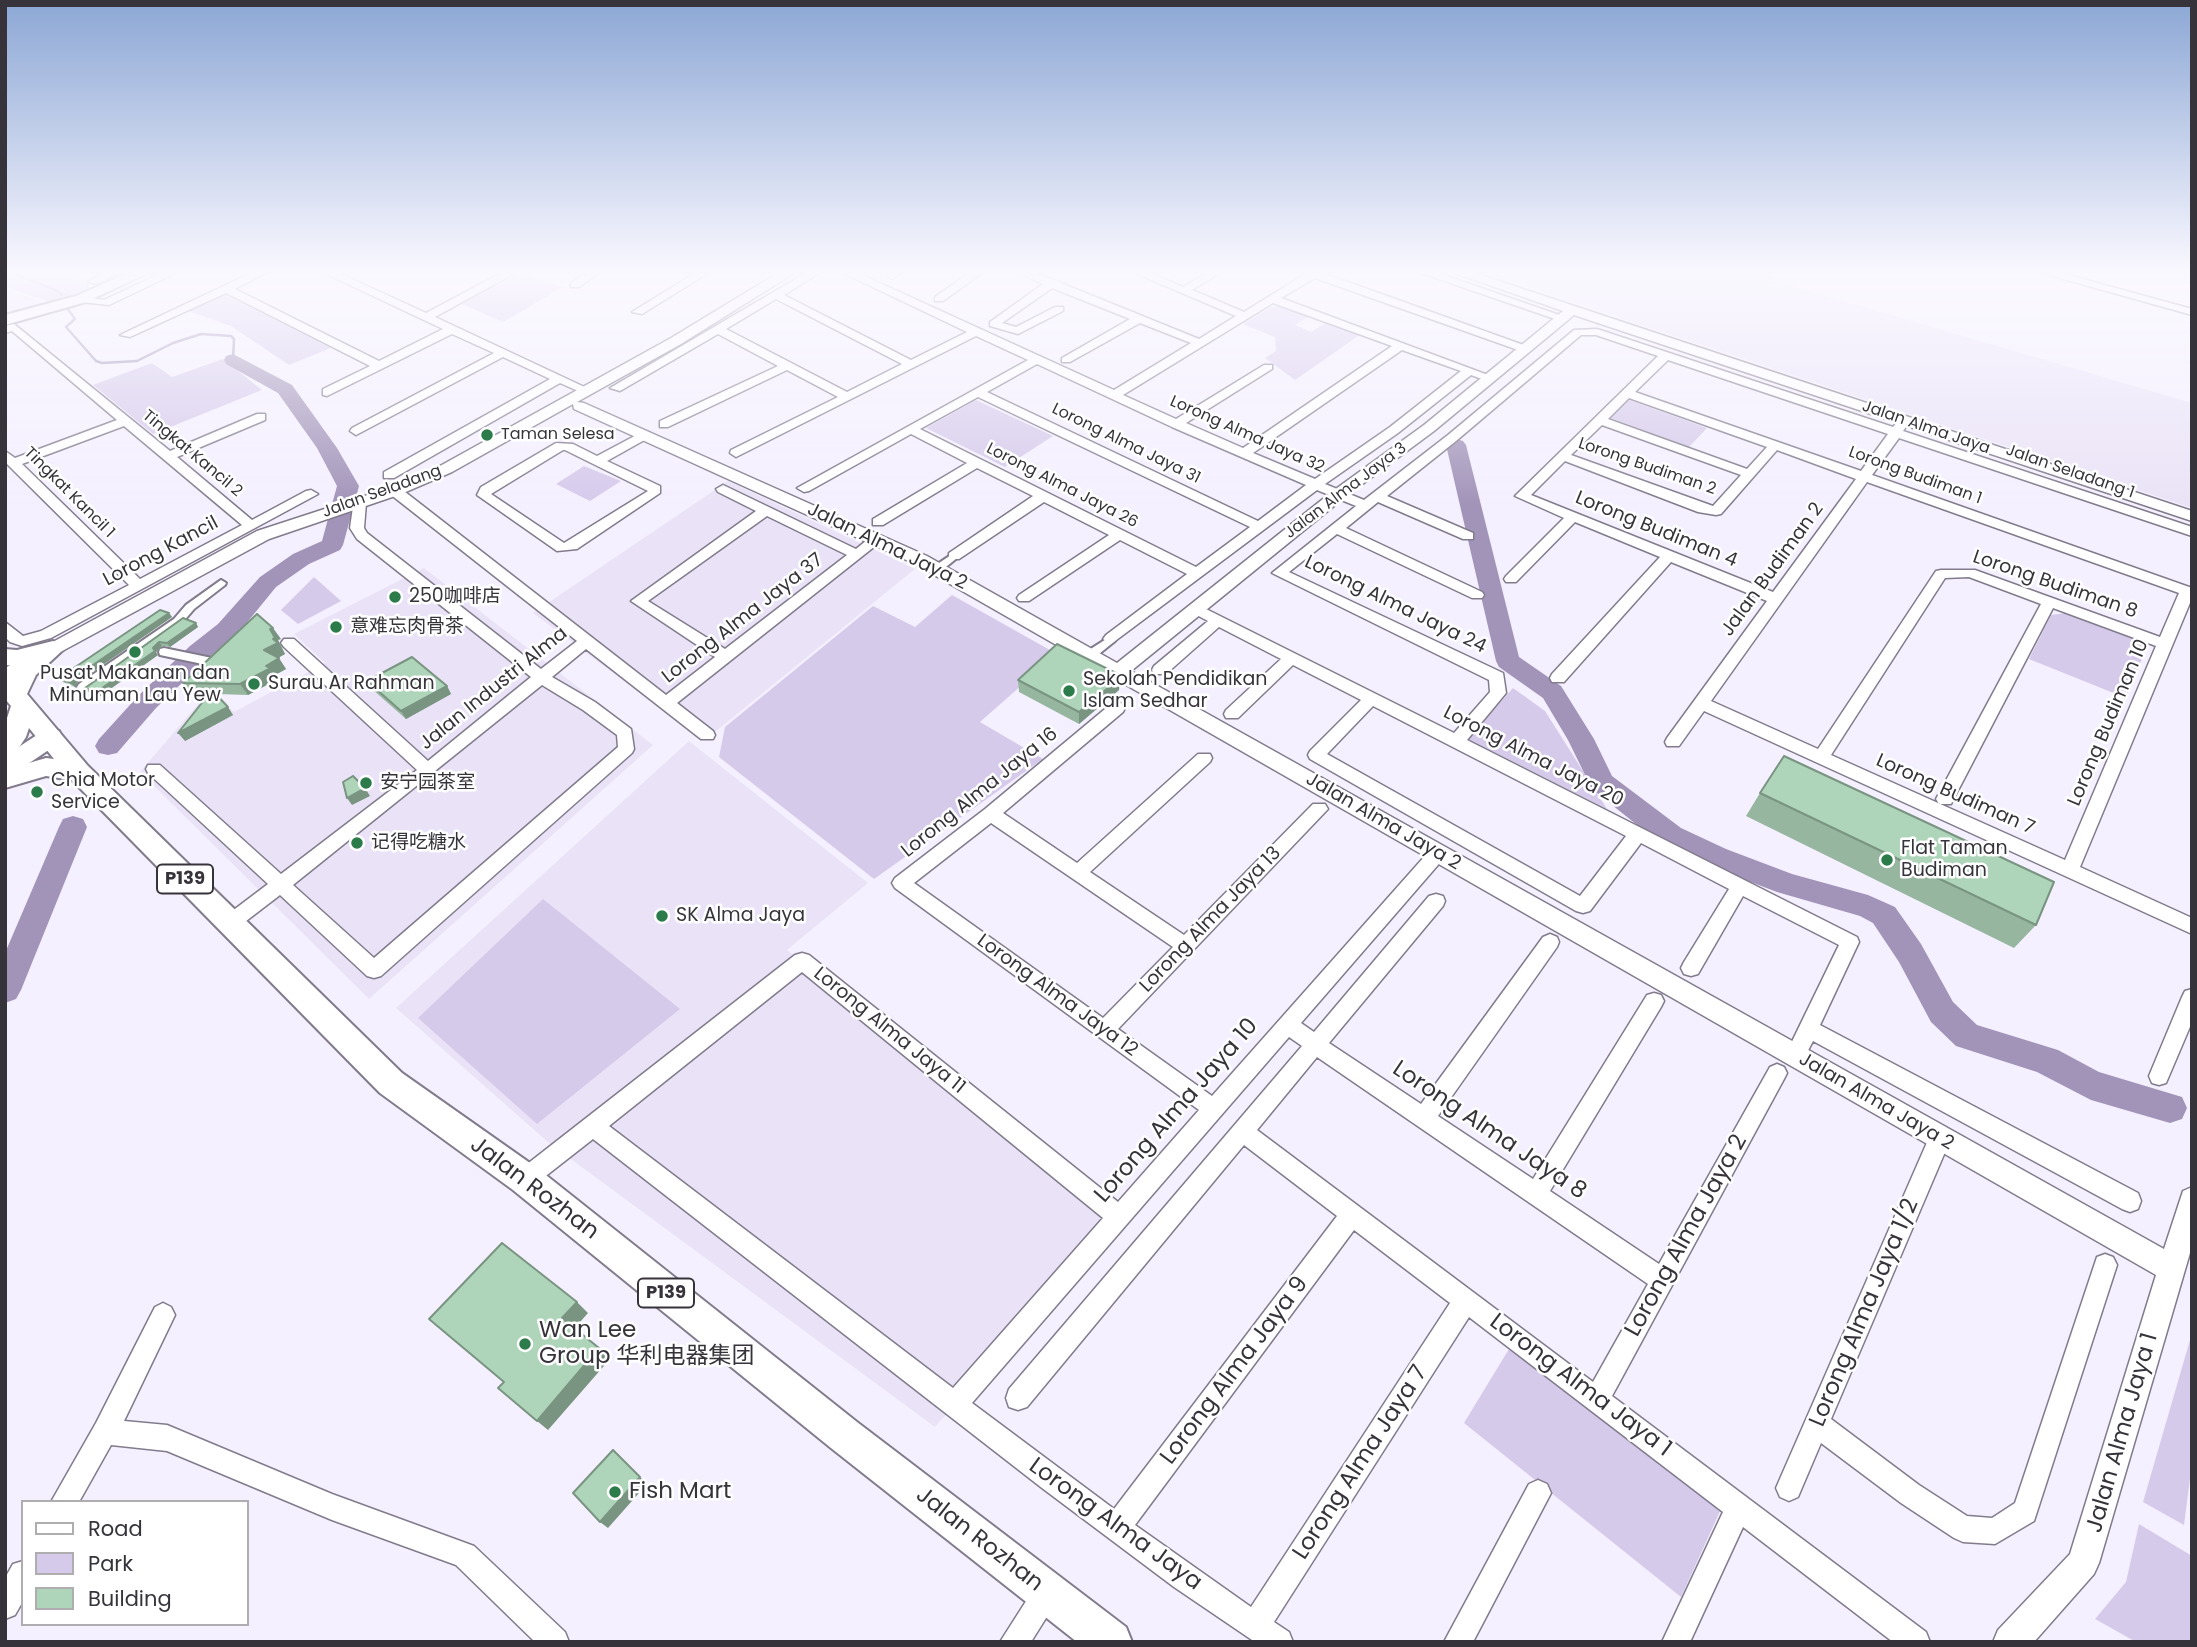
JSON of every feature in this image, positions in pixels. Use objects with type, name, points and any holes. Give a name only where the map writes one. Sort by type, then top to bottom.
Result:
[{"type":"main road","points":[[5,657],[17,658],[53,649]]},
{"type":"main road","points":[[5,749],[14,737],[11,691],[26,671],[53,649]]},
{"type":"main road","name":"Jalan Rozhan","points":[[11,691],[79,772],[294,983],[391,1083],[525,1179],[844,1435],[1111,1642]]},
{"type":"main road","points":[[5,768],[51,737]]},
{"type":"main road","points":[[5,779],[46,767],[79,772]]},
{"type":"street","name":"Tingkat Kancil 2","points":[[37,350],[255,524]]},
{"type":"street","points":[[347,350],[379,366]]},
{"type":"street","points":[[327,392],[411,350]]},
{"type":"street","points":[[495,350],[587,391]]},
{"type":"street","name":"Jalan Seladang","points":[[53,649],[235,550],[302,521],[395,491],[446,470],[657,350]]},
{"type":"street","points":[[616,388],[684,350]]},
{"type":"street","points":[[757,350],[847,397]]},
{"type":"street","points":[[883,350],[911,364]]},
{"type":"street","points":[[736,453],[939,350]]},
{"type":"street","name":"Lorong Alma Jaya 32","points":[[1014,350],[1176,424],[1364,505]]},
{"type":"street","points":[[1066,360],[1084,350]]},
{"type":"street","points":[[1114,395],[1189,350]]},
{"type":"street","points":[[1244,453],[1394,350]]},
{"type":"street","points":[[1411,350],[1490,378]]},
{"type":"street","name":"Jalan Alma Jaya 3","points":[[1119,671],[1339,494],[1429,428],[1524,350]]},
{"type":"street","name":"Jalan Alma Jaya 3","points":[[1279,573],[1452,438],[1555,350]]},
{"type":"street","name":"Jalan Seladang 1","points":[[1651,350],[1901,426],[2192,532]]},
{"type":"street","name":"Jalan Alma Jaya","points":[[1674,350],[1901,426],[2192,516]]},
{"type":"street","points":[[356,430],[502,353]]},
{"type":"street","points":[[1563,456],[1666,355]]},
{"type":"street","points":[[804,488],[1036,360]]},
{"type":"street","points":[[664,424],[787,366]]},
{"type":"street","points":[[1176,424],[1268,367]]},
{"type":"street","name":"Jalan Alma Jaya 3","points":[[1111,639],[1316,484],[1394,430],[1469,371]]},
{"type":"street","name":"Jalan Seladang","points":[[389,475],[558,379]]},
{"type":"street","points":[[544,415],[579,406],[601,383]]},
{"type":"street","name":"Lorong Alma Jaya 31","points":[[977,392],[1260,527]]},
{"type":"street","name":"Lorong Budiman 1","points":[[1627,393],[2189,592]]},
{"type":"street","name":"Jalan Alma Jaya 2","points":[[579,406],[877,531],[946,563],[1090,655],[2171,1268]]},
{"type":"street","points":[[169,456],[261,417]]},
{"type":"street","points":[[1600,420],[1749,474]]},
{"type":"street","points":[[10,459],[125,421]]},
{"type":"street","name":"Jalan Budiman 2","points":[[1673,742],[1901,426]]},
{"type":"street","points":[[1429,428],[1452,438]]},
{"type":"street","name":"Lorong Alma Jaya 26","points":[[910,429],[1198,573]]},
{"type":"street","points":[[602,463],[649,437]]},
{"type":"street","name":"Lorong Budiman 2","points":[[1563,456],[1703,509],[1716,510],[1775,445]]},
{"type":"street","points":[[561,446],[602,463],[655,489],[653,493],[572,546],[562,548],[484,495],[486,490],[561,446]]},
{"type":"street","name":"Lorong Budiman 4","points":[[1563,456],[1522,496],[1776,599]]},
{"type":"street","name":"Tingkat Kancil 1","points":[[10,459],[138,586]]},
{"type":"street","name":"Lorong Alma Jaya 37","points":[[666,703],[857,555],[877,531],[976,462]]},
{"type":"street","points":[[723,489],[857,555]]},
{"type":"street","points":[[395,491],[707,736]]},
{"type":"street","name":"Lorong Kancil","points":[[5,627],[15,638],[28,641],[46,635],[311,494]]},
{"type":"street","points":[[946,563],[1043,496]]},
{"type":"street","points":[[1376,496],[1468,536]]},
{"type":"street","points":[[154,769],[374,970],[626,749],[625,733],[589,706],[542,678],[362,536],[357,528],[354,505]]},
{"type":"street","points":[[727,657],[638,601],[766,510]]},
{"type":"street","points":[[1511,579],[1573,516]]},
{"type":"street","points":[[255,524],[302,521]]},
{"type":"street","points":[[1335,528],[1477,595]]},
{"type":"street","points":[[1024,598],[1120,534]]},
{"type":"street","points":[[1559,678],[1668,557]]},
{"type":"street","name":"Lorong Alma Jaya 24","points":[[1279,573],[1497,677],[1498,693],[1457,741]]},
{"type":"street","name":"Lorong Budiman 8","points":[[1821,758],[1941,574],[1970,573],[2165,644]]},
{"type":"street","points":[[83,687],[178,621],[190,607],[221,583]]},
{"type":"street","name":"Lorong Budiman 10","points":[[2070,870],[2189,592]]},
{"type":"street","points":[[1945,799],[2049,602]]},
{"type":"street","name":"Lorong Alma Jaya 20","points":[[1196,609],[1850,942],[1808,1028]]},
{"type":"street","points":[[1160,670],[1218,620]]},
{"type":"street","points":[[1090,655],[1111,639]]},
{"type":"street","name":"Jalan Industri Alma","points":[[230,923],[282,885],[586,641]]},
{"type":"street","points":[[289,643],[428,769]]},
{"type":"street","points":[[170,653],[210,662]]},
{"type":"street","points":[[1232,714],[1292,657]]},
{"type":"street","name":"Jalan Alma Jaya 2","points":[[1373,698],[1316,755],[1583,906],[1638,834]]},
{"type":"street","name":"Lorong Budiman 7","points":[[1701,703],[2192,926]]},
{"type":"street","name":"Lorong Alma Jaya 16","points":[[901,883],[992,814],[1117,708]]},
{"type":"street","points":[[1077,873],[1204,758]]},
{"type":"street","name":"Lorong Alma Jaya 13","points":[[1104,1030],[1318,809]]},
{"type":"street","points":[[992,814],[1186,946]]},
{"type":"street","name":"Lorong Alma Jaya 10","points":[[955,1404],[1438,853]]},
{"type":"street","name":"Lorong Alma Jaya 12","points":[[901,883],[1214,1109]]},
{"type":"street","points":[[1691,968],[1740,886]]},
{"type":"street","points":[[1018,1398],[1436,901]]},
{"type":"street","points":[[1424,1118],[1550,942]]},
{"type":"street","name":"Lorong Alma Jaya 11","points":[[525,1179],[802,961],[1119,1217]]},
{"type":"street","points":[[2159,1076],[2192,997]]},
{"type":"street","points":[[1536,1194],[1654,1001]]},
{"type":"street","name":"Lorong Alma Jaya 8","points":[[1287,1025],[1662,1280]]},
{"type":"street","points":[[1795,1055],[1808,1028]]},
{"type":"street","name":"Jalan Alma Jaya 2","points":[[1808,1028],[2130,1201]]},
{"type":"street","name":"Lorong Alma Jaya 2","points":[[1597,1399],[1777,1073]]},
{"type":"street","points":[[593,1126],[955,1404]]},
{"type":"street","name":"Lorong Alma Jaya 1","points":[[1243,1132],[1739,1506],[1904,1637]]},
{"type":"street","name":"Lorong Alma Jaya 1/2","points":[[1789,1488],[1940,1138]]},
{"type":"street","name":"Jalan Alma Jaya 1","points":[[2010,1642],[2083,1563],[2192,1200]]},
{"type":"street","name":"Lorong Alma Jaya 9","points":[[1117,1527],[1352,1214]]},
{"type":"street","points":[[1817,1424],[1910,1494],[1963,1529],[1995,1531],[2025,1512],[2105,1265]]},
{"type":"street","name":"Lorong Alma Jaya 7","points":[[1255,1626],[1466,1300]]},
{"type":"street","points":[[65,1500],[105,1432],[163,1315]]},
{"type":"street","name":"Lorong Alma Jaya","points":[[955,1404],[1117,1527],[1279,1642]]},
{"type":"street","points":[[105,1432],[167,1438],[332,1507],[465,1555],[555,1642]]},
{"type":"street","points":[[1458,1642],[1538,1493]]},
{"type":"street","points":[[1676,1642],[1739,1506]]},
{"type":"street","points":[[5,1605],[21,1577]]},
{"type":"street","points":[[1014,1642],[1047,1594]]},
{"type":"shaded area","points":[[1716,350],[2010,350],[2192,403],[2192,508]]},
{"type":"shaded area","points":[[728,481],[915,569],[704,741],[533,613]]},
{"type":"shaded area","points":[[424,568],[653,745],[369,999],[140,772],[199,703],[225,703],[234,712],[325,663],[294,634]]},
{"type":"shaded area","points":[[689,741],[868,883],[787,950],[1118,1217],[935,1427],[549,1143],[396,1008]]},
{"type":"green space","points":[[266,350],[326,350],[289,365]]},
{"type":"green space","points":[[1338,350],[1295,380],[1265,358],[1276,351]]},
{"type":"green space","points":[[223,359],[262,390],[153,434],[93,385],[152,363],[172,377]]},
{"type":"green space","points":[[976,400],[1053,436],[1005,467],[926,428]]},
{"type":"green space","points":[[1629,400],[1707,428],[1689,447],[1611,418]]},
{"type":"green space","points":[[584,466],[621,481],[590,501],[556,484]]},
{"type":"green space","points":[[314,577],[341,601],[298,624],[281,610]]},
{"type":"green space","points":[[952,595],[1057,654],[980,722],[1043,759],[874,879],[719,757],[725,727],[873,606],[915,627]]},
{"type":"green space","points":[[2066,613],[2148,644],[2126,698],[2029,659],[2051,615]]},
{"type":"green space","points":[[1513,688],[1545,711],[1607,809],[1468,739]]},
{"type":"green space","points":[[543,899],[680,1009],[537,1124],[418,1018]]},
{"type":"green space","points":[[2192,1333],[2192,1463],[2184,1525],[2143,1502]]},
{"type":"green space","points":[[1509,1349],[1721,1509],[1681,1597],[1464,1423]]},
{"type":"green space","points":[[2139,1524],[2192,1556],[2192,1642],[2136,1642],[2095,1619],[2126,1582]]},
{"type":"building","points":[[160,610],[169,613],[74,678],[71,683],[59,678]]},
{"type":"building","points":[[257,614],[273,628],[270,629],[275,638],[273,639],[278,643],[264,650],[279,658],[266,666],[271,668],[240,684],[183,683]]},
{"type":"building","points":[[183,618],[196,623],[167,643],[159,642],[153,648],[155,651],[95,693],[85,688]]},
{"type":"building","name":"Sekolah Pendidikan Islam Sedhar","points":[[1057,644],[1118,674],[1116,676],[1120,678],[1079,712],[1018,680]]},
{"type":"building","points":[[412,657],[447,686],[401,711],[367,681]]},
{"type":"building","points":[[212,690],[228,707],[178,733]]},
{"type":"building","points":[[1784,756],[2054,882],[2036,925],[1760,793]]},
{"type":"building","points":[[353,776],[365,788],[347,798],[343,782]]},
{"type":"building","name":"Wan Lee Group 华利电器集团","points":[[502,1243],[577,1302],[562,1318],[599,1348],[537,1421],[498,1388],[504,1382],[429,1319]]},
{"type":"building","name":"Fish Mart","points":[[613,1450],[640,1477],[600,1522],[573,1493]]},
{"type":"waterway","points":[[86,350],[96,361],[102,363],[137,361],[159,350]]},
{"type":"waterway","points":[[233,350],[233,360]]},
{"type":"waterway","points":[[108,746],[147,702],[199,652],[227,630],[268,582],[301,559],[332,545],[348,486],[327,448],[285,389],[233,360]]},
{"type":"waterway","points":[[1456,445],[1508,661],[1552,692],[1581,739],[1602,782],[1671,836],[1716,857],[1787,884],[1868,907],[1884,915],[1910,953],[1942,1012],[1967,1036],[2046,1060],[2091,1085],[2170,1108]]},
{"type":"waterway","points":[[5,990],[73,827]]},
{"type":"place","name":"Taman Selesa","points":[[487,435]]},
{"type":"place","name":"250咖啡店","points":[[395,597]]},
{"type":"place","name":"意难忘肉骨茶","points":[[336,627]]},
{"type":"place","name":"Pusat Makanan dan Minuman Lau Yew","points":[[135,652]]},
{"type":"place","name":"Surau Ar Rahman","points":[[254,684]]},
{"type":"place","name":"Sekolah Pendidikan Islam Sedhar","points":[[1069,691]]},
{"type":"place","name":"安宁园茶室","points":[[366,783]]},
{"type":"place","name":"Chia Motor Service","points":[[37,792]]},
{"type":"place","name":"记得吃糖水","points":[[357,843]]},
{"type":"place","name":"Flat Taman Budiman","points":[[1887,860]]},
{"type":"place","name":"SK Alma Jaya","points":[[662,916]]},
{"type":"place","name":"Wan Lee Group 华利电器集团","points":[[525,1344]]},
{"type":"place","name":"Fish Mart","points":[[615,1492]]}]
